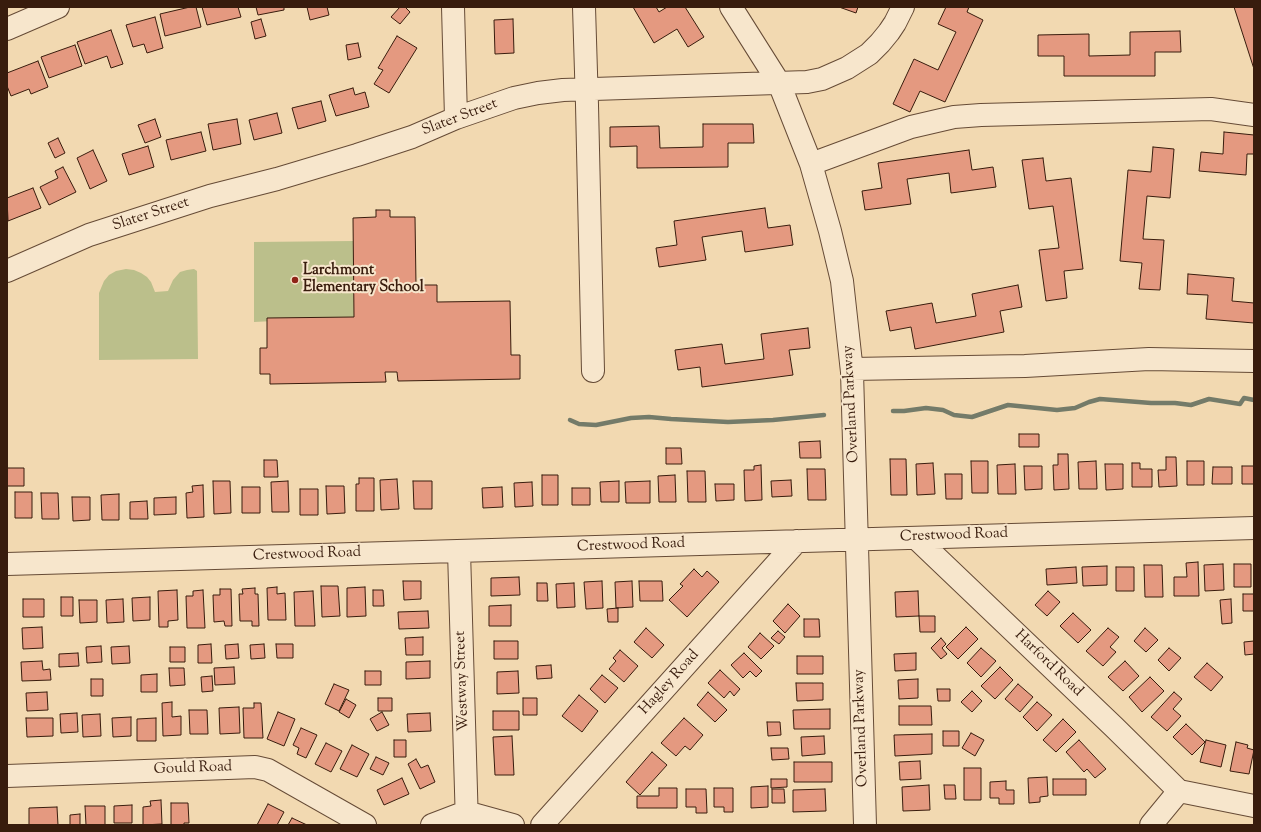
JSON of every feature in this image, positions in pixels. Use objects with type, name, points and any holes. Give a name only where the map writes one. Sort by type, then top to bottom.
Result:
[{"type":"street","points":[[7,29],[58,7]]},
{"type":"street","points":[[453,7],[456,118]]},
{"type":"street","points":[[584,7],[593,371]]},
{"type":"street","name":"Overland Parkway","points":[[731,7],[779,83],[811,164],[830,231],[842,281],[852,369],[865,825]]},
{"type":"street","name":"Slater Street","points":[[7,271],[89,235],[210,196],[277,180],[357,156],[412,137],[456,118],[514,98],[538,93],[587,89],[814,82],[847,68],[869,54],[880,43],[895,23],[903,7]]},
{"type":"street","points":[[811,164],[911,127],[954,117],[1211,109],[1254,115]]},
{"type":"street","points":[[852,369],[1025,366],[1148,359],[1254,361]]},
{"type":"street","name":"Crestwood Road","points":[[7,564],[1254,528]]},
{"type":"street","name":"Harford Road","points":[[916,538],[1179,791]]},
{"type":"street","name":"Hagley Road","points":[[542,825],[797,541]]},
{"type":"street","name":"Westway Street","points":[[459,551],[467,818]]},
{"type":"street","name":"Gould Road","points":[[7,776],[255,767],[268,770],[365,825]]},
{"type":"street","points":[[1151,825],[1179,791],[1254,806]]},
{"type":"street","points":[[432,825],[467,818],[513,825]]},
{"type":"green space","points":[[353,241],[354,317],[254,322],[254,242]]},
{"type":"green space","points":[[126,269],[134,270],[147,277],[155,292],[168,291],[173,280],[180,272],[194,269],[197,271],[198,359],[99,360],[99,293],[104,281],[109,275],[116,271]]},
{"type":"building","points":[[196,7],[201,27],[165,36],[160,14]]},
{"type":"building","points":[[202,7],[238,7],[241,17],[207,25]]},
{"type":"building","points":[[256,7],[284,7],[284,10],[258,15]]},
{"type":"building","points":[[307,7],[327,7],[329,15],[310,20]]},
{"type":"building","points":[[400,7],[405,7],[410,12],[400,24],[391,17]]},
{"type":"building","points":[[633,7],[656,7],[659,12],[667,7],[685,7],[704,37],[688,47],[677,29],[654,43]]},
{"type":"building","points":[[839,7],[858,7],[856,13]]},
{"type":"building","points":[[946,7],[969,7],[967,12],[983,20],[945,102],[920,91],[910,112],[893,104],[914,59],[938,70],[956,32],[938,24]]},
{"type":"building","points":[[1234,7],[1254,7],[1254,69]]},
{"type":"building","points":[[155,17],[163,48],[147,53],[144,44],[133,47],[126,25]]},
{"type":"building","points":[[261,19],[266,36],[255,39],[251,22]]},
{"type":"building","points":[[513,19],[514,53],[495,54],[494,20]]},
{"type":"building","points":[[111,30],[123,64],[111,68],[107,56],[85,64],[77,42]]},
{"type":"building","points":[[1180,31],[1181,52],[1155,52],[1155,76],[1064,76],[1064,56],[1038,56],[1038,35],[1089,34],[1089,56],[1130,55],[1130,32]]},
{"type":"building","points":[[397,36],[417,48],[389,93],[374,84],[383,70],[378,68]]},
{"type":"building","points":[[358,43],[361,57],[348,60],[346,45]]},
{"type":"building","points":[[75,45],[82,66],[49,78],[41,57]]},
{"type":"building","points":[[38,61],[48,87],[31,94],[29,89],[11,96],[7,86],[7,73]]},
{"type":"building","points":[[353,88],[355,95],[365,92],[369,107],[336,116],[329,95]]},
{"type":"building","points":[[321,101],[326,121],[298,129],[292,108]]},
{"type":"building","points":[[277,113],[282,133],[254,140],[249,120]]},
{"type":"building","points":[[155,119],[161,137],[145,143],[138,125]]},
{"type":"building","points":[[237,119],[241,144],[213,150],[208,124]]},
{"type":"building","points":[[703,124],[753,124],[754,143],[728,143],[728,167],[637,168],[637,146],[610,147],[610,127],[659,126],[660,148],[703,147]]},
{"type":"building","points":[[201,132],[206,151],[171,160],[166,140]]},
{"type":"building","points":[[1224,132],[1254,135],[1254,154],[1247,154],[1246,175],[1199,171],[1201,152],[1223,154]]},
{"type":"building","points":[[58,138],[65,153],[55,158],[48,143]]},
{"type":"building","points":[[148,146],[154,167],[129,175],[122,154]]},
{"type":"building","points":[[1153,147],[1174,149],[1170,198],[1147,196],[1143,239],[1164,240],[1160,290],[1139,289],[1142,263],[1120,261],[1128,170],[1151,172]]},
{"type":"building","points":[[93,150],[107,181],[90,189],[77,158]]},
{"type":"building","points":[[969,150],[972,170],[993,167],[996,187],[951,193],[949,173],[907,179],[911,204],[865,210],[862,191],[882,188],[878,163]]},
{"type":"building","points":[[1043,158],[1046,181],[1071,178],[1083,269],[1064,271],[1067,298],[1046,301],[1039,250],[1059,248],[1053,206],[1029,209],[1022,160]]},
{"type":"building","points":[[63,167],[76,192],[49,205],[40,187],[58,178],[55,171]]},
{"type":"building","points":[[33,188],[41,208],[8,221],[7,198]]},
{"type":"building","points":[[765,208],[768,228],[790,225],[793,245],[745,252],[742,231],[702,237],[706,260],[659,267],[656,248],[677,245],[674,221]]},
{"type":"building","points":[[376,210],[390,210],[390,217],[415,217],[416,285],[437,285],[437,302],[510,301],[511,355],[520,355],[520,379],[398,381],[397,372],[385,372],[386,382],[270,384],[270,374],[260,374],[260,348],[267,348],[267,318],[354,317],[353,218],[376,217]]},
{"type":"building","points":[[1188,274],[1234,278],[1232,301],[1254,303],[1254,323],[1206,319],[1208,295],[1187,294]]},
{"type":"building","points":[[1018,285],[1022,307],[1000,311],[1004,332],[915,349],[911,327],[890,331],[886,311],[932,303],[936,323],[976,316],[972,294]]},
{"type":"building","points":[[808,328],[810,348],[789,350],[793,375],[702,387],[700,367],[678,370],[675,350],[722,344],[725,364],[764,359],[761,334]]},
{"type":"building","points":[[1019,434],[1039,434],[1039,447],[1019,447]]},
{"type":"building","points":[[820,441],[821,458],[800,458],[799,442]]},
{"type":"building","points":[[666,448],[681,448],[682,464],[666,464]]},
{"type":"building","points":[[1058,454],[1068,454],[1069,489],[1054,490],[1053,465],[1058,465]]},
{"type":"building","points":[[1166,457],[1176,457],[1177,486],[1159,487],[1158,470],[1166,470]]},
{"type":"building","points":[[890,459],[906,459],[907,495],[891,495]]},
{"type":"building","points":[[264,460],[277,460],[278,477],[264,477]]},
{"type":"building","points":[[971,461],[988,461],[988,493],[972,493]]},
{"type":"building","points":[[1096,461],[1097,489],[1079,489],[1078,462]]},
{"type":"building","points":[[1187,461],[1204,461],[1204,485],[1187,485]]},
{"type":"building","points":[[933,463],[935,494],[917,495],[916,464]]},
{"type":"building","points":[[1132,463],[1140,463],[1140,469],[1152,469],[1152,487],[1132,487]]},
{"type":"building","points":[[1015,464],[1016,494],[998,494],[997,465]]},
{"type":"building","points":[[1105,464],[1123,464],[1123,489],[1106,490]]},
{"type":"building","points":[[761,465],[762,500],[745,501],[744,470],[754,470],[754,466]]},
{"type":"building","points":[[1024,466],[1042,466],[1042,489],[1025,490]]},
{"type":"building","points":[[1242,466],[1254,466],[1254,484],[1242,484]]},
{"type":"building","points":[[1213,467],[1232,467],[1232,484],[1212,484]]},
{"type":"building","points":[[7,468],[24,468],[24,486],[7,486]]},
{"type":"building","points":[[807,469],[825,469],[826,500],[808,500]]},
{"type":"building","points":[[687,471],[705,471],[706,502],[688,502]]},
{"type":"building","points":[[945,474],[962,474],[962,499],[946,499]]},
{"type":"building","points":[[542,475],[558,475],[558,505],[542,505]]},
{"type":"building","points":[[675,475],[676,502],[659,502],[658,476]]},
{"type":"building","points":[[359,478],[374,478],[374,511],[356,511],[356,484],[359,484]]},
{"type":"building","points":[[397,479],[399,509],[381,510],[380,480]]},
{"type":"building","points":[[791,480],[792,496],[772,497],[771,481]]},
{"type":"building","points":[[213,481],[230,481],[231,513],[214,514]]},
{"type":"building","points":[[288,481],[289,512],[272,512],[271,482]]},
{"type":"building","points":[[413,481],[432,481],[432,509],[414,509]]},
{"type":"building","points":[[619,481],[619,502],[601,502],[600,482]]},
{"type":"building","points":[[650,481],[650,503],[626,503],[625,482]]},
{"type":"building","points":[[532,482],[533,506],[515,507],[514,483]]},
{"type":"building","points":[[715,484],[734,484],[734,500],[716,501]]},
{"type":"building","points":[[203,485],[204,517],[187,518],[186,493],[193,492],[192,486]]},
{"type":"building","points":[[326,486],[344,486],[345,513],[327,514]]},
{"type":"building","points":[[242,487],[260,487],[260,513],[242,513]]},
{"type":"building","points":[[502,487],[503,507],[483,508],[482,488]]},
{"type":"building","points":[[572,488],[590,488],[590,505],[572,505]]},
{"type":"building","points":[[300,489],[318,489],[318,515],[300,515]]},
{"type":"building","points":[[15,492],[32,492],[32,518],[15,518]]},
{"type":"building","points":[[41,493],[58,493],[59,519],[42,519]]},
{"type":"building","points":[[119,494],[119,520],[102,520],[101,495]]},
{"type":"building","points":[[72,497],[90,497],[90,520],[73,521]]},
{"type":"building","points":[[176,497],[176,514],[154,515],[154,498]]},
{"type":"building","points":[[147,501],[148,519],[130,519],[130,502]]},
{"type":"building","points":[[1198,562],[1199,596],[1174,596],[1174,577],[1187,577],[1186,563]]},
{"type":"building","points":[[1223,564],[1224,590],[1205,591],[1204,565]]},
{"type":"building","points":[[1234,564],[1251,564],[1251,587],[1234,587]]},
{"type":"building","points":[[1144,565],[1162,565],[1163,597],[1145,597]]},
{"type":"building","points":[[1107,566],[1107,585],[1083,586],[1082,567]]},
{"type":"building","points":[[1076,567],[1077,583],[1047,585],[1046,569]]},
{"type":"building","points":[[1116,567],[1134,567],[1134,591],[1116,591]]},
{"type":"building","points":[[694,569],[702,577],[707,571],[719,582],[687,617],[669,600],[683,586],[680,584]]},
{"type":"building","points":[[519,577],[520,595],[491,596],[491,578]]},
{"type":"building","points":[[403,581],[421,581],[421,599],[404,600]]},
{"type":"building","points":[[602,581],[603,608],[586,609],[584,582]]},
{"type":"building","points":[[632,581],[633,607],[616,608],[615,582]]},
{"type":"building","points":[[639,581],[662,581],[663,601],[640,601]]},
{"type":"building","points":[[537,583],[547,583],[548,601],[537,601]]},
{"type":"building","points":[[574,583],[575,607],[557,608],[556,584]]},
{"type":"building","points":[[321,586],[338,586],[340,616],[322,617]]},
{"type":"building","points":[[277,587],[277,594],[285,593],[286,620],[268,620],[267,588]]},
{"type":"building","points":[[365,587],[366,616],[347,617],[347,588]]},
{"type":"building","points":[[255,588],[255,594],[258,594],[259,626],[252,626],[252,621],[240,621],[239,594],[243,594],[242,589]]},
{"type":"building","points":[[220,589],[231,589],[232,626],[225,626],[224,621],[214,622],[213,595],[220,595]]},
{"type":"building","points":[[177,590],[178,620],[168,621],[168,627],[159,627],[158,591]]},
{"type":"building","points":[[203,590],[205,628],[187,628],[186,596],[193,596],[193,591]]},
{"type":"building","points":[[373,590],[383,590],[384,606],[373,606]]},
{"type":"building","points":[[313,591],[315,626],[295,626],[294,592]]},
{"type":"building","points":[[918,591],[919,616],[896,617],[895,592]]},
{"type":"building","points":[[1048,591],[1060,602],[1047,616],[1035,605]]},
{"type":"building","points":[[1243,594],[1254,594],[1254,611],[1243,611]]},
{"type":"building","points":[[61,597],[73,597],[73,616],[61,616]]},
{"type":"building","points":[[150,597],[150,620],[133,621],[132,598]]},
{"type":"building","points":[[23,599],[44,599],[44,617],[23,617]]},
{"type":"building","points":[[123,599],[124,622],[107,623],[106,600]]},
{"type":"building","points":[[1231,599],[1232,623],[1222,624],[1220,600]]},
{"type":"building","points":[[79,600],[97,600],[97,622],[80,623]]},
{"type":"building","points":[[788,604],[800,616],[785,633],[773,621]]},
{"type":"building","points":[[511,605],[511,626],[489,626],[489,606]]},
{"type":"building","points":[[618,608],[618,622],[608,622],[607,609]]},
{"type":"building","points":[[428,611],[429,628],[399,629],[398,612]]},
{"type":"building","points":[[1073,613],[1091,630],[1078,643],[1060,626]]},
{"type":"building","points":[[919,616],[935,616],[935,632],[920,632]]},
{"type":"building","points":[[804,619],[819,619],[820,637],[804,637]]},
{"type":"building","points":[[42,627],[43,648],[23,649],[22,628]]},
{"type":"building","points":[[966,627],[978,639],[958,659],[946,647]]},
{"type":"building","points":[[646,628],[664,645],[652,658],[634,642]]},
{"type":"building","points":[[1108,628],[1119,637],[1110,647],[1116,652],[1103,666],[1086,651]]},
{"type":"building","points":[[1145,628],[1158,640],[1146,652],[1134,641]]},
{"type":"building","points":[[778,631],[785,637],[779,644],[771,638]]},
{"type":"building","points":[[760,633],[774,646],[761,659],[748,647]]},
{"type":"building","points":[[423,637],[423,655],[406,655],[405,638]]},
{"type":"building","points":[[941,638],[946,644],[942,648],[947,654],[941,659],[931,648]]},
{"type":"building","points":[[494,641],[518,641],[518,659],[494,659]]},
{"type":"building","points":[[1254,641],[1254,654],[1245,655],[1244,642]]},
{"type":"building","points":[[211,644],[212,663],[198,663],[198,645]]},
{"type":"building","points":[[238,644],[239,658],[226,659],[225,645]]},
{"type":"building","points":[[264,644],[265,658],[251,659],[250,645]]},
{"type":"building","points":[[276,644],[293,644],[293,658],[277,658]]},
{"type":"building","points":[[101,646],[102,662],[87,663],[86,647]]},
{"type":"building","points":[[129,646],[130,663],[112,664],[111,647]]},
{"type":"building","points":[[170,647],[185,647],[185,662],[170,662]]},
{"type":"building","points":[[981,648],[996,661],[981,677],[967,663]]},
{"type":"building","points":[[1169,648],[1181,658],[1169,671],[1158,660]]},
{"type":"building","points":[[620,650],[638,666],[624,682],[609,669],[616,661],[613,658]]},
{"type":"building","points":[[78,653],[79,666],[59,667],[59,654]]},
{"type":"building","points":[[744,653],[762,671],[756,677],[750,671],[743,678],[731,665]]},
{"type":"building","points":[[916,653],[916,670],[895,671],[894,654]]},
{"type":"building","points":[[797,656],[823,656],[823,674],[797,674]]},
{"type":"building","points":[[42,661],[43,670],[50,669],[51,680],[22,681],[21,662]]},
{"type":"building","points":[[430,661],[430,678],[406,679],[406,662]]},
{"type":"building","points":[[1125,661],[1139,676],[1123,691],[1108,677]]},
{"type":"building","points":[[1207,663],[1223,677],[1211,691],[1194,677]]},
{"type":"building","points":[[551,665],[552,678],[537,679],[536,666]]},
{"type":"building","points":[[234,667],[235,684],[215,685],[214,668]]},
{"type":"building","points":[[1000,667],[1013,680],[995,699],[981,686]]},
{"type":"building","points":[[169,668],[184,668],[185,685],[170,686]]},
{"type":"building","points":[[720,670],[740,689],[734,696],[730,691],[724,698],[708,683]]},
{"type":"building","points":[[365,671],[381,671],[381,685],[365,685]]},
{"type":"building","points":[[518,671],[519,693],[497,694],[497,672]]},
{"type":"building","points":[[157,674],[157,692],[141,692],[141,675]]},
{"type":"building","points":[[602,675],[618,688],[605,703],[590,689]]},
{"type":"building","points":[[212,676],[213,691],[202,692],[201,677]]},
{"type":"building","points":[[1150,677],[1164,691],[1142,712],[1129,697]]},
{"type":"building","points":[[91,679],[103,679],[103,696],[91,696]]},
{"type":"building","points":[[918,679],[918,698],[899,699],[898,680]]},
{"type":"building","points":[[796,683],[823,683],[823,700],[797,701]]},
{"type":"building","points":[[334,684],[349,690],[339,711],[325,704]]},
{"type":"building","points":[[1018,684],[1033,697],[1020,712],[1005,699]]},
{"type":"building","points":[[937,689],[950,689],[950,701],[938,701]]},
{"type":"building","points":[[972,691],[982,701],[972,712],[961,702]]},
{"type":"building","points":[[47,692],[48,710],[27,711],[26,693]]},
{"type":"building","points":[[708,692],[727,710],[715,722],[697,705]]},
{"type":"building","points":[[1174,692],[1182,699],[1173,709],[1181,716],[1167,731],[1151,717]]},
{"type":"building","points":[[579,695],[598,711],[582,732],[562,716]]},
{"type":"building","points":[[378,698],[392,698],[392,711],[378,711]]},
{"type":"building","points":[[523,698],[537,698],[537,715],[523,715]]},
{"type":"building","points":[[346,699],[356,705],[349,718],[339,712]]},
{"type":"building","points":[[172,702],[172,717],[181,716],[181,735],[163,736],[162,703]]},
{"type":"building","points":[[1037,702],[1052,715],[1037,731],[1023,717]]},
{"type":"building","points":[[254,703],[261,703],[263,738],[244,738],[243,708],[254,708]]},
{"type":"building","points":[[899,706],[931,706],[932,725],[899,725]]},
{"type":"building","points":[[239,707],[240,733],[220,734],[219,708]]},
{"type":"building","points":[[830,709],[830,729],[794,729],[793,710]]},
{"type":"building","points":[[189,710],[207,710],[208,734],[190,734]]},
{"type":"building","points":[[493,711],[519,711],[519,730],[493,730]]},
{"type":"building","points":[[278,712],[295,719],[284,746],[267,739]]},
{"type":"building","points":[[382,712],[389,725],[377,731],[370,719]]},
{"type":"building","points":[[77,713],[78,732],[61,733],[60,714]]},
{"type":"building","points":[[430,713],[431,731],[408,732],[407,714]]},
{"type":"building","points":[[100,714],[101,736],[83,737],[82,715]]},
{"type":"building","points":[[131,717],[131,736],[113,737],[112,718]]},
{"type":"building","points":[[26,718],[53,718],[53,736],[27,737]]},
{"type":"building","points":[[156,718],[156,741],[137,741],[137,719]]},
{"type":"building","points":[[684,718],[703,735],[690,750],[685,746],[676,756],[661,743]]},
{"type":"building","points":[[1063,719],[1076,732],[1056,752],[1043,740]]},
{"type":"building","points":[[767,722],[780,722],[781,735],[768,736]]},
{"type":"building","points":[[1186,724],[1205,742],[1192,755],[1173,737]]},
{"type":"building","points":[[301,728],[317,735],[306,758],[297,754],[299,748],[293,745]]},
{"type":"building","points":[[943,731],[959,731],[959,746],[943,746]]},
{"type":"building","points":[[971,733],[984,740],[975,756],[962,748]]},
{"type":"building","points":[[932,734],[932,754],[895,756],[894,735]]},
{"type":"building","points":[[512,736],[514,775],[495,775],[493,737]]},
{"type":"building","points":[[824,736],[825,754],[802,756],[801,737]]},
{"type":"building","points":[[394,740],[406,740],[406,757],[394,757]]},
{"type":"building","points":[[1079,740],[1106,769],[1095,778],[1087,769],[1084,772],[1066,752]]},
{"type":"building","points":[[1206,740],[1226,745],[1221,767],[1200,762]]},
{"type":"building","points":[[1236,742],[1248,745],[1247,748],[1254,750],[1249,774],[1230,771]]},
{"type":"building","points":[[326,743],[342,751],[331,772],[315,764]]},
{"type":"building","points":[[352,745],[369,754],[357,777],[340,769]]},
{"type":"building","points":[[771,748],[788,748],[789,759],[772,760]]},
{"type":"building","points":[[652,752],[667,765],[640,795],[626,782]]},
{"type":"building","points":[[376,757],[389,763],[383,775],[370,769]]},
{"type":"building","points":[[416,759],[421,768],[428,765],[435,782],[420,789],[408,764]]},
{"type":"building","points":[[920,761],[921,779],[900,780],[899,762]]},
{"type":"building","points":[[794,762],[832,762],[832,782],[794,782]]},
{"type":"building","points":[[964,768],[981,768],[981,800],[964,800]]},
{"type":"building","points":[[1047,777],[1048,796],[1040,797],[1040,802],[1029,803],[1028,778]]},
{"type":"building","points":[[402,778],[409,794],[384,805],[377,790]]},
{"type":"building","points":[[771,779],[787,779],[787,787],[771,788]]},
{"type":"building","points":[[1053,779],[1086,779],[1086,795],[1053,795]]},
{"type":"building","points":[[1006,781],[1006,790],[1014,790],[1014,804],[999,804],[999,798],[990,798],[990,782]]},
{"type":"building","points":[[929,785],[930,810],[903,811],[902,787]]},
{"type":"building","points":[[944,785],[955,785],[956,799],[945,799]]},
{"type":"building","points":[[768,786],[768,807],[751,808],[751,787]]},
{"type":"building","points":[[659,788],[677,788],[677,808],[637,808],[637,796],[659,796]]},
{"type":"building","points":[[714,788],[733,788],[733,812],[724,812],[724,807],[714,807]]},
{"type":"building","points":[[686,789],[706,789],[707,813],[696,813],[696,807],[686,807]]},
{"type":"building","points":[[772,789],[784,789],[785,803],[772,803]]},
{"type":"building","points":[[825,789],[826,811],[793,812],[793,790]]},
{"type":"building","points":[[161,800],[162,824],[143,825],[143,807],[151,806],[150,801]]},
{"type":"building","points":[[171,803],[188,803],[189,823],[184,823],[184,825],[171,825]]},
{"type":"building","points":[[268,804],[284,812],[277,825],[257,825]]},
{"type":"building","points":[[132,805],[132,823],[114,823],[114,806]]},
{"type":"building","points":[[85,806],[105,806],[105,825],[86,825]]},
{"type":"building","points":[[57,807],[58,825],[29,825],[29,808]]},
{"type":"building","points":[[80,814],[80,825],[70,825],[70,815]]},
{"type":"building","points":[[292,818],[307,825],[288,825]]},
{"type":"waterway","points":[[893,411],[926,408],[943,410],[954,415],[972,417],[1008,405],[1057,410],[1075,408],[1100,399],[1191,405],[1209,399],[1240,404],[1244,398],[1254,400]]},
{"type":"waterway","points":[[570,420],[579,424],[596,425],[631,418],[649,417],[728,422],[773,420],[824,415]]},
{"type":"place","name":"Larchmont Elementary School","points":[[295,280]]}]
